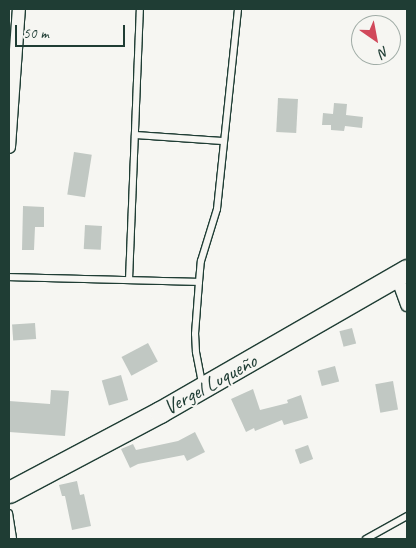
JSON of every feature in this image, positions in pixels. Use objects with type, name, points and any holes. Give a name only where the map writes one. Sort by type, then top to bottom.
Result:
[{"type":"main road","name":"Vergel Luqueño","points":[[9,492],[203,387],[402,273]]},
{"type":"street","points":[[9,147],[19,9]]},
{"type":"street","points":[[402,273],[407,305]]},
{"type":"lane","points":[[129,280],[140,9]]},
{"type":"lane","points":[[203,387],[196,352],[195,334],[199,282],[201,261],[216,209],[238,9]]},
{"type":"lane","points":[[135,135],[224,141]]},
{"type":"lane","points":[[9,277],[199,282]]},
{"type":"lane","points":[[9,513],[13,539]]},
{"type":"lane","points":[[366,539],[407,516]]},
{"type":"building","points":[[278,98],[298,99],[296,133],[276,132]]},
{"type":"building","points":[[334,103],[347,104],[346,115],[363,117],[362,128],[345,126],[344,131],[331,130],[331,125],[322,125],[323,113],[333,114]]},
{"type":"building","points":[[74,152],[92,155],[85,197],[67,194]]},
{"type":"building","points":[[23,206],[44,207],[44,227],[35,227],[34,250],[22,250]]},
{"type":"building","points":[[85,225],[102,226],[101,250],[84,249]]},
{"type":"building","points":[[35,323],[36,339],[13,341],[12,325]]},
{"type":"building","points":[[352,328],[356,343],[344,347],[339,331]]},
{"type":"building","points":[[148,343],[158,362],[131,376],[122,357]]},
{"type":"building","points":[[335,366],[339,381],[322,386],[318,371]]},
{"type":"building","points":[[121,375],[128,400],[109,406],[102,381]]},
{"type":"building","points":[[393,381],[398,410],[380,413],[375,384]]},
{"type":"building","points":[[253,389],[260,410],[288,403],[287,400],[301,395],[308,418],[284,425],[282,420],[255,431],[254,428],[246,432],[231,399]]},
{"type":"building","points":[[51,390],[69,391],[65,436],[9,432],[9,401],[50,404]]},
{"type":"building","points":[[195,432],[205,452],[187,461],[184,455],[138,464],[130,468],[121,449],[133,444],[136,450],[178,441]]},
{"type":"building","points":[[308,445],[313,459],[300,464],[295,450]]},
{"type":"building","points":[[77,481],[80,495],[84,494],[91,526],[72,530],[65,496],[62,496],[59,485]]}]
